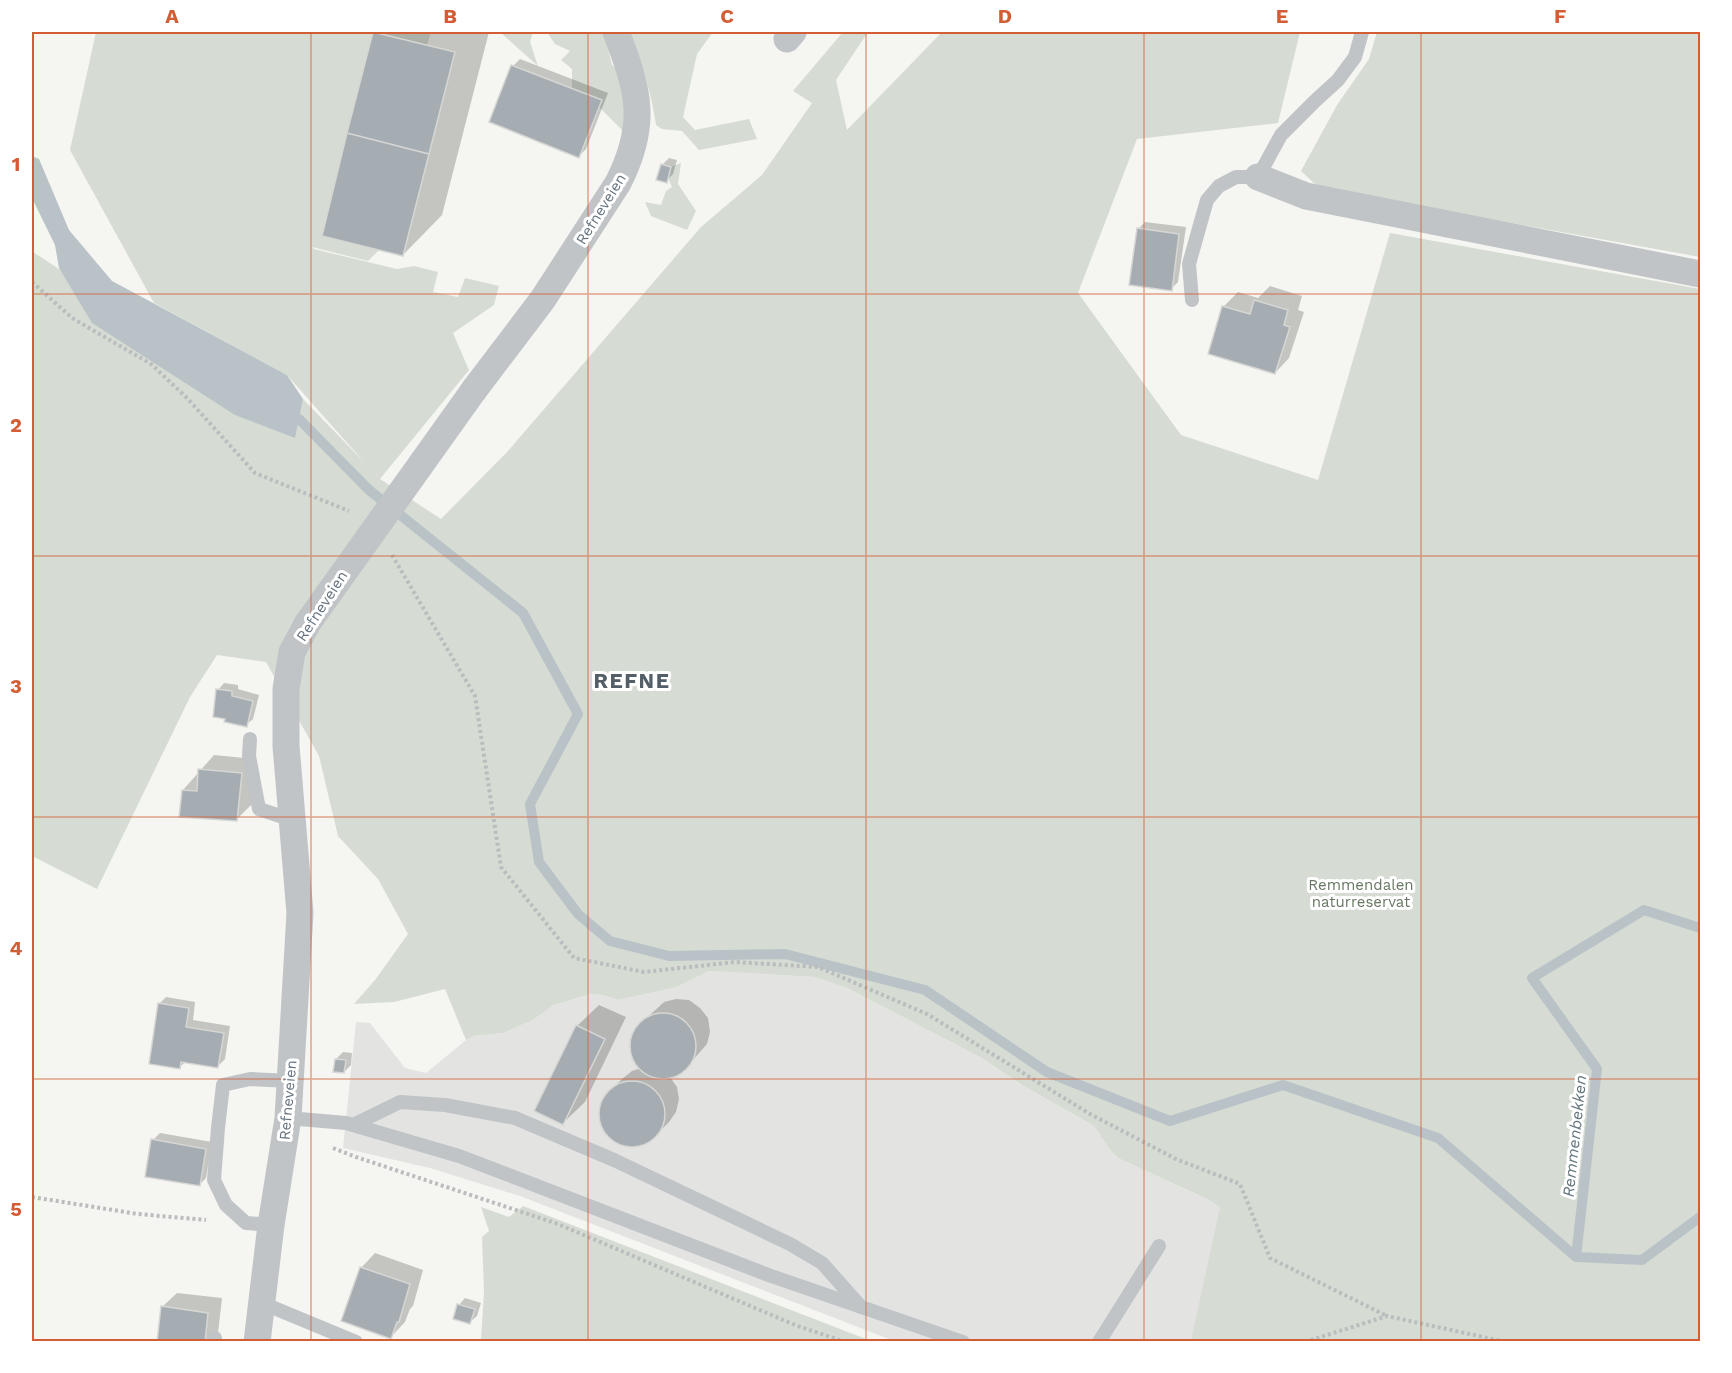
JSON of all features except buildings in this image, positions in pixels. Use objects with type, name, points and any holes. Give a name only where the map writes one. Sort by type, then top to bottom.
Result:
[{"type":"street","name":"Refneveien","points":[[257,1341],[262,1303],[259,1224],[288,1118],[300,913],[286,746],[286,688],[292,652],[307,624],[474,390],[543,299],[629,163],[636,142],[637,99],[631,71],[616,32]]},
{"type":"street","points":[[1258,177],[1306,196],[1701,274]]},
{"type":"lane","points":[[1192,300],[1190,264],[1207,200],[1220,186],[1236,177],[1258,177],[1281,135],[1338,80],[1355,57],[1362,32]]},
{"type":"lane","points":[[250,739],[249,756],[259,809],[292,820]]},
{"type":"lane","points":[[259,1224],[226,1205],[214,1180],[223,1086],[250,1079],[290,1081]]},
{"type":"lane","points":[[353,1125],[400,1102],[445,1105],[515,1118],[614,1160],[790,1244],[822,1263],[863,1309]]},
{"type":"lane","points":[[288,1118],[353,1125],[459,1156],[771,1276],[963,1341]]},
{"type":"lane","points":[[1099,1341],[1159,1246]]},
{"type":"lane","points":[[262,1303],[356,1341]]},
{"type":"path","points":[[32,282],[72,318],[151,364],[186,397],[255,473],[350,512]]},
{"type":"path","points":[[388,548],[475,696],[501,867],[574,958],[644,972],[735,962],[818,967],[927,1014],[1090,1114],[1176,1158],[1240,1184],[1270,1258],[1387,1316],[1506,1341]]},
{"type":"path","points":[[325,1121],[333,1149],[558,1224],[795,1325],[845,1341]]},
{"type":"path","points":[[32,1197],[138,1214],[259,1224]]},
{"type":"path","points":[[1305,1341],[1387,1316]]},
{"type":"shaded area","points":[[32,156],[39,159],[69,230],[112,281],[287,375],[303,399],[295,438],[235,415],[92,323],[59,268],[55,245],[32,198]]},
{"type":"shaded area","points":[[709,971],[815,977],[847,988],[980,1057],[1022,1085],[1094,1126],[1118,1158],[1222,1206],[1192,1341],[894,1341],[520,1196],[430,1168],[343,1148],[356,1022],[370,1023],[405,1068],[426,1073],[466,1040],[474,1036],[503,1033],[533,1020],[554,1005],[592,994],[618,1000],[677,987]]},
{"type":"green space","name":"Remmendalen naturreservat","points":[[96,32],[373,32],[322,236],[379,250],[368,261],[312,247],[397,269],[414,266],[438,272],[433,292],[458,297],[465,278],[499,286],[494,305],[453,333],[469,370],[380,479],[441,519],[508,451],[701,227],[762,175],[812,103],[793,91],[843,32],[868,32],[836,80],[847,130],[942,32],[1300,32],[1278,123],[1137,139],[1078,293],[1181,435],[1318,480],[1390,233],[1700,289],[1700,1341],[1191,1341],[1220,1207],[1118,1158],[1094,1126],[1022,1085],[980,1057],[847,988],[815,977],[709,971],[677,987],[618,1000],[591,994],[554,1005],[533,1020],[503,1033],[474,1036],[466,1040],[445,989],[394,1002],[354,1004],[375,980],[408,934],[378,879],[338,836],[319,756],[266,662],[217,655],[190,697],[97,889],[32,856],[33,252],[297,425],[303,399],[365,463],[287,375],[154,303],[70,150]]},
{"type":"green space","points":[[374,32],[431,32],[427,45]]},
{"type":"green space","points":[[500,32],[533,32],[530,42],[538,66]]},
{"type":"green space","points":[[547,32],[604,32],[626,110],[624,132],[599,107],[572,89],[572,69],[561,60],[570,51],[555,44]]},
{"type":"green space","points":[[629,32],[713,32],[697,54],[683,117],[695,130],[749,119],[757,139],[699,150],[682,131],[662,129],[656,125],[646,77]]},
{"type":"green space","points":[[1377,32],[1700,32],[1700,257],[1317,186],[1301,171],[1337,105],[1369,59]]},
{"type":"green space","points":[[681,163],[678,184],[696,211],[687,230],[651,216],[645,202],[661,205],[666,191],[672,187],[668,178],[671,167]]},
{"type":"green space","points":[[523,1206],[871,1341],[481,1341],[484,1292],[482,1237],[489,1231],[481,1207],[509,1217]]},
{"type":"waterway","points":[[299,419],[369,490],[523,613],[578,714],[530,804],[539,862],[578,914],[610,941],[669,956],[785,954],[925,990],[1047,1072],[1170,1121],[1283,1085],[1438,1138],[1576,1257],[1642,1260],[1700,1217]]},
{"type":"waterway","name":"Remmenbekken","points":[[1576,1257],[1597,1069],[1532,978],[1644,910],[1700,928]]},
{"type":"district","name":"REFNE","points":[[632,681]]}]
